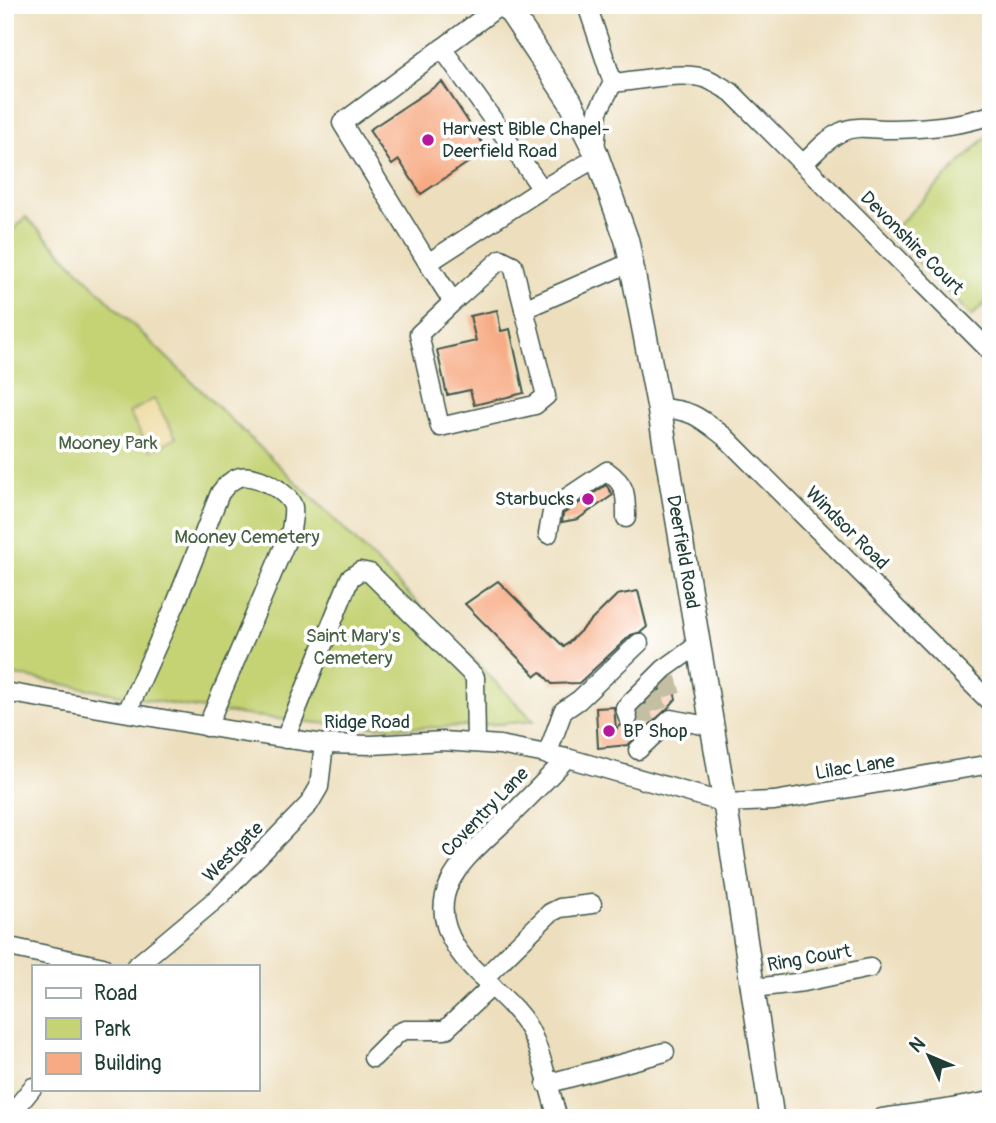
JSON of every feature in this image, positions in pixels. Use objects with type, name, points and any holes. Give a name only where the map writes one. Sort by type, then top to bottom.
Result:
[{"type":"main road","name":"Deerfield Road","points":[[503,7],[536,48],[570,101],[596,154],[627,241],[659,408],[713,727],[772,1118]]},
{"type":"street","points":[[428,263],[596,154],[598,111],[613,83],[587,5]]},
{"type":"street","points":[[453,302],[342,123],[442,48],[503,7]]},
{"type":"street","points":[[442,48],[542,189]]},
{"type":"street","name":"Devonshire Court","points":[[613,83],[681,76],[707,79],[731,92],[991,352]]},
{"type":"street","points":[[803,164],[839,133],[852,128],[928,128],[966,124],[991,116]]},
{"type":"street","points":[[500,259],[513,265],[546,396],[535,405],[440,427],[419,334],[453,302],[500,259]]},
{"type":"street","points":[[524,309],[632,262]]},
{"type":"street","name":"Windsor Road","points":[[659,408],[683,409],[695,414],[725,437],[991,703]]},
{"type":"street","points":[[548,534],[554,507],[607,471],[620,480],[626,496],[626,518]]},
{"type":"street","points":[[127,712],[176,603],[220,493],[227,484],[246,476],[286,494],[292,505],[291,530],[207,727]]},
{"type":"street","points":[[285,738],[351,578],[360,571],[370,573],[475,677],[476,742]]},
{"type":"street","points":[[547,755],[563,711],[579,700],[639,643]]},
{"type":"street","points":[[649,692],[699,644]]},
{"type":"street","name":"Ridge Road","points":[[5,692],[324,744],[476,742],[567,758],[725,803]]},
{"type":"street","points":[[632,777],[655,728],[713,727]]},
{"type":"street","name":"Westgate","points":[[137,965],[221,895],[309,804],[319,787],[324,744]]},
{"type":"street","name":"Coventry Lane","points":[[558,1118],[538,1051],[526,1023],[455,946],[444,920],[444,898],[448,883],[465,858],[567,758]]},
{"type":"street","name":"Lilac Lane","points":[[725,803],[774,801],[991,764]]},
{"type":"street","points":[[373,1058],[398,1033],[405,1030],[445,1030],[550,913],[560,908],[592,904]]},
{"type":"street","points":[[5,946],[94,965]]},
{"type":"street","name":"Ring Court","points":[[754,988],[804,982],[870,968]]},
{"type":"street","points":[[546,1084],[665,1052]]},
{"type":"street","points":[[8,1118],[32,1088]]},
{"type":"street","points":[[882,1118],[991,1101]]},
{"type":"green space","points":[[991,132],[991,297],[972,316],[889,234]]},
{"type":"green space","points":[[26,217],[126,318],[328,513],[534,721],[460,726],[337,725],[194,708],[5,673],[5,238]]},
{"type":"sand","points":[[154,399],[176,437],[151,451],[129,413]]},
{"type":"building","name":"Harvest Bible Chapel- Deerfield Road","points":[[442,82],[487,150],[421,194],[399,160],[392,165],[369,130]]},
{"type":"building","points":[[497,310],[501,331],[510,329],[524,393],[474,405],[470,390],[447,395],[437,350],[476,341],[470,316]]},
{"type":"building","points":[[606,485],[613,495],[578,519],[562,522],[563,514]]},
{"type":"building","points":[[498,581],[564,647],[617,595],[638,591],[647,627],[631,635],[579,683],[552,684],[541,672],[536,676],[465,604]]},
{"type":"building","points":[[671,679],[676,699],[668,708],[628,745],[598,748],[596,708],[614,707],[616,729],[620,725],[625,729],[632,729],[639,721],[638,711]]},
{"type":"tunnel","points":[[667,678],[674,702]]},
{"type":"tunnel","points":[[653,693],[660,716]]},
{"type":"tunnel","points":[[640,706],[647,729]]},
{"type":"tunnel","points":[[628,718],[635,742]]},
{"type":"place","name":"Harvest Bible Chapel- Deerfield Road","points":[[428,140]]},
{"type":"place","name":"Starbucks","points":[[588,499]]},
{"type":"place","name":"BP Shop","points":[[609,731]]},
{"type":"park label","name":"Mooney Park","points":[[108,443]]},
{"type":"park label","name":"Mooney Cemetery","points":[[247,537]]},
{"type":"park label","name":"Saint Mary's Cemetery","points":[[353,647]]}]
